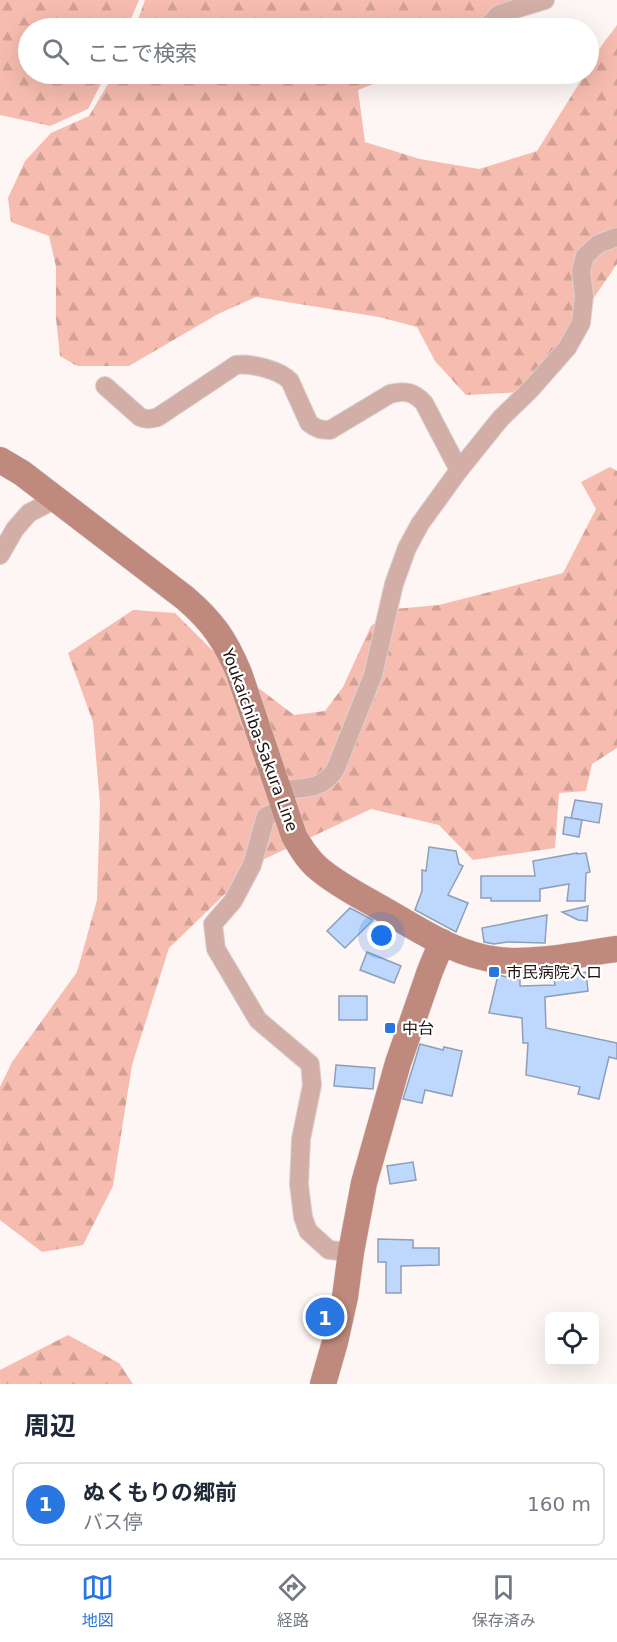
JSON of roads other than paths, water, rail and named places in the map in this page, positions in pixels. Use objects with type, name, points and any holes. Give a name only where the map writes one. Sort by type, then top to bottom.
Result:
[{"type":"main road","name":"Youkaichiba-Sakura Line","points":[[0,460],[22,473],[56,499],[185,598],[210,621],[220,634],[239,673],[294,836],[305,854],[318,868],[338,883],[465,953],[501,960],[548,958],[617,950]]},
{"type":"main road","points":[[323,1384],[345,1297],[364,1183],[389,1090],[442,942]]},
{"type":"street","points":[[495,18],[499,14],[545,0]]},
{"type":"street","points":[[351,1252],[328,1250],[308,1231],[303,1217],[299,1184],[301,1139],[312,1085],[309,1064],[258,1020],[216,949],[213,924],[233,901],[252,865],[266,816],[281,799],[321,784],[331,777],[373,675],[394,584],[420,524],[501,418],[530,390],[567,348],[580,323],[584,296],[581,271],[585,256],[598,244],[617,237]]},
{"type":"street","points":[[105,386],[140,417],[151,419],[159,417],[236,365],[244,364],[285,376],[290,381],[309,423],[314,428],[322,430],[330,430],[390,394],[408,392],[418,396],[424,403],[459,470]]},
{"type":"street","points":[[0,555],[7,528],[56,499]]},
{"type":"place","name":"市民病院入ロ","points":[[494,972]]},
{"type":"place","name":"中台","points":[[390,1028]]},
{"type":"place","name":"ぬくもりの郷前","points":[[325,1317]]}]
